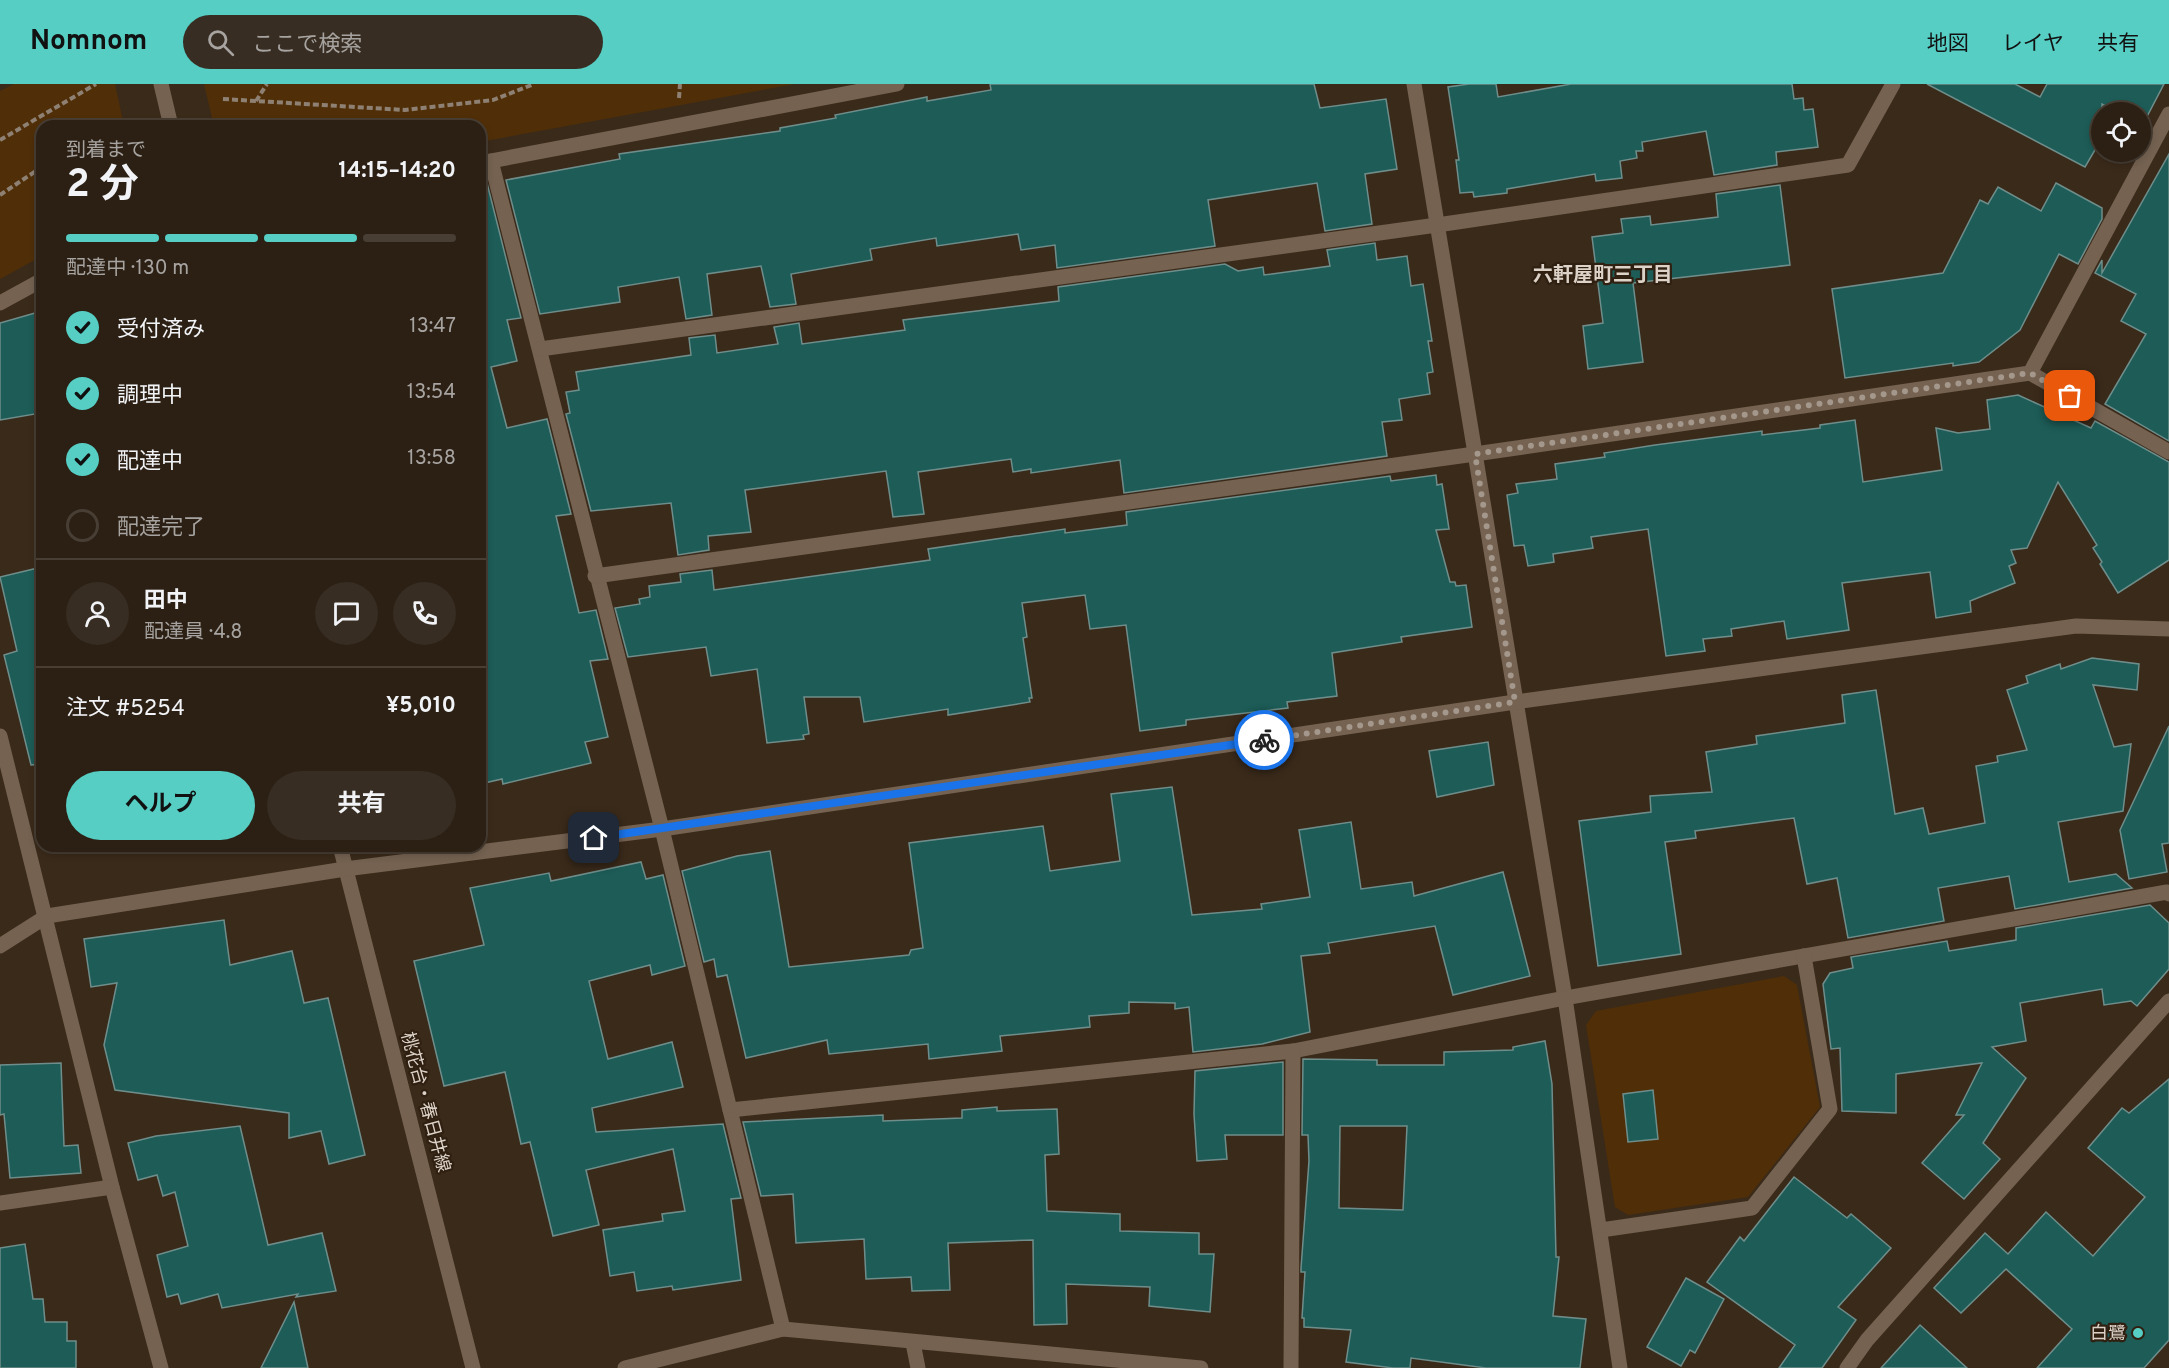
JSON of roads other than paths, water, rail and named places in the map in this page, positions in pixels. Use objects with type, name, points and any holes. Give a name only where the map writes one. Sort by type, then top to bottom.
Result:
[{"type":"street","points":[[161,84],[170,120]]},
{"type":"street","points":[[486,162],[897,84]]},
{"type":"street","points":[[1414,84],[1564,998],[1601,1230],[1620,1368]]},
{"type":"street","points":[[540,349],[1437,225],[1848,165],[1893,84]]},
{"type":"street","points":[[2030,373],[2169,114]]},
{"type":"street","points":[[486,165],[540,349],[595,576],[662,829],[783,1329]]},
{"type":"street","points":[[0,303],[36,283]]},
{"type":"street","points":[[595,576],[1475,454],[2030,373],[2169,452]]},
{"type":"street","points":[[486,851],[662,829],[1515,702],[2076,626],[2169,629]]},
{"type":"street","points":[[0,736],[47,916],[112,1187],[161,1368]]},
{"type":"street","name":"桃花台・春日井線","points":[[341,852],[473,1368]]},
{"type":"street","points":[[0,945],[47,916],[345,869],[480,852]]},
{"type":"street","points":[[730,1110],[1293,1051],[1564,998],[2167,892],[2169,894]]},
{"type":"street","points":[[1601,1230],[1752,1208],[1830,1109],[1804,956]]},
{"type":"street","points":[[1847,1368],[1867,1340],[2169,1001]]},
{"type":"street","points":[[1291,1368],[1293,1051]]},
{"type":"street","points":[[0,1203],[112,1187]]},
{"type":"street","points":[[625,1368],[783,1329],[913,1343],[1201,1368]]},
{"type":"street","points":[[913,1343],[918,1368]]},
{"type":"place","name":"白鷺","points":[[2138,1333]]},
{"type":"district","name":"六軒屋町三丁目","points":[[1603,274]]}]
